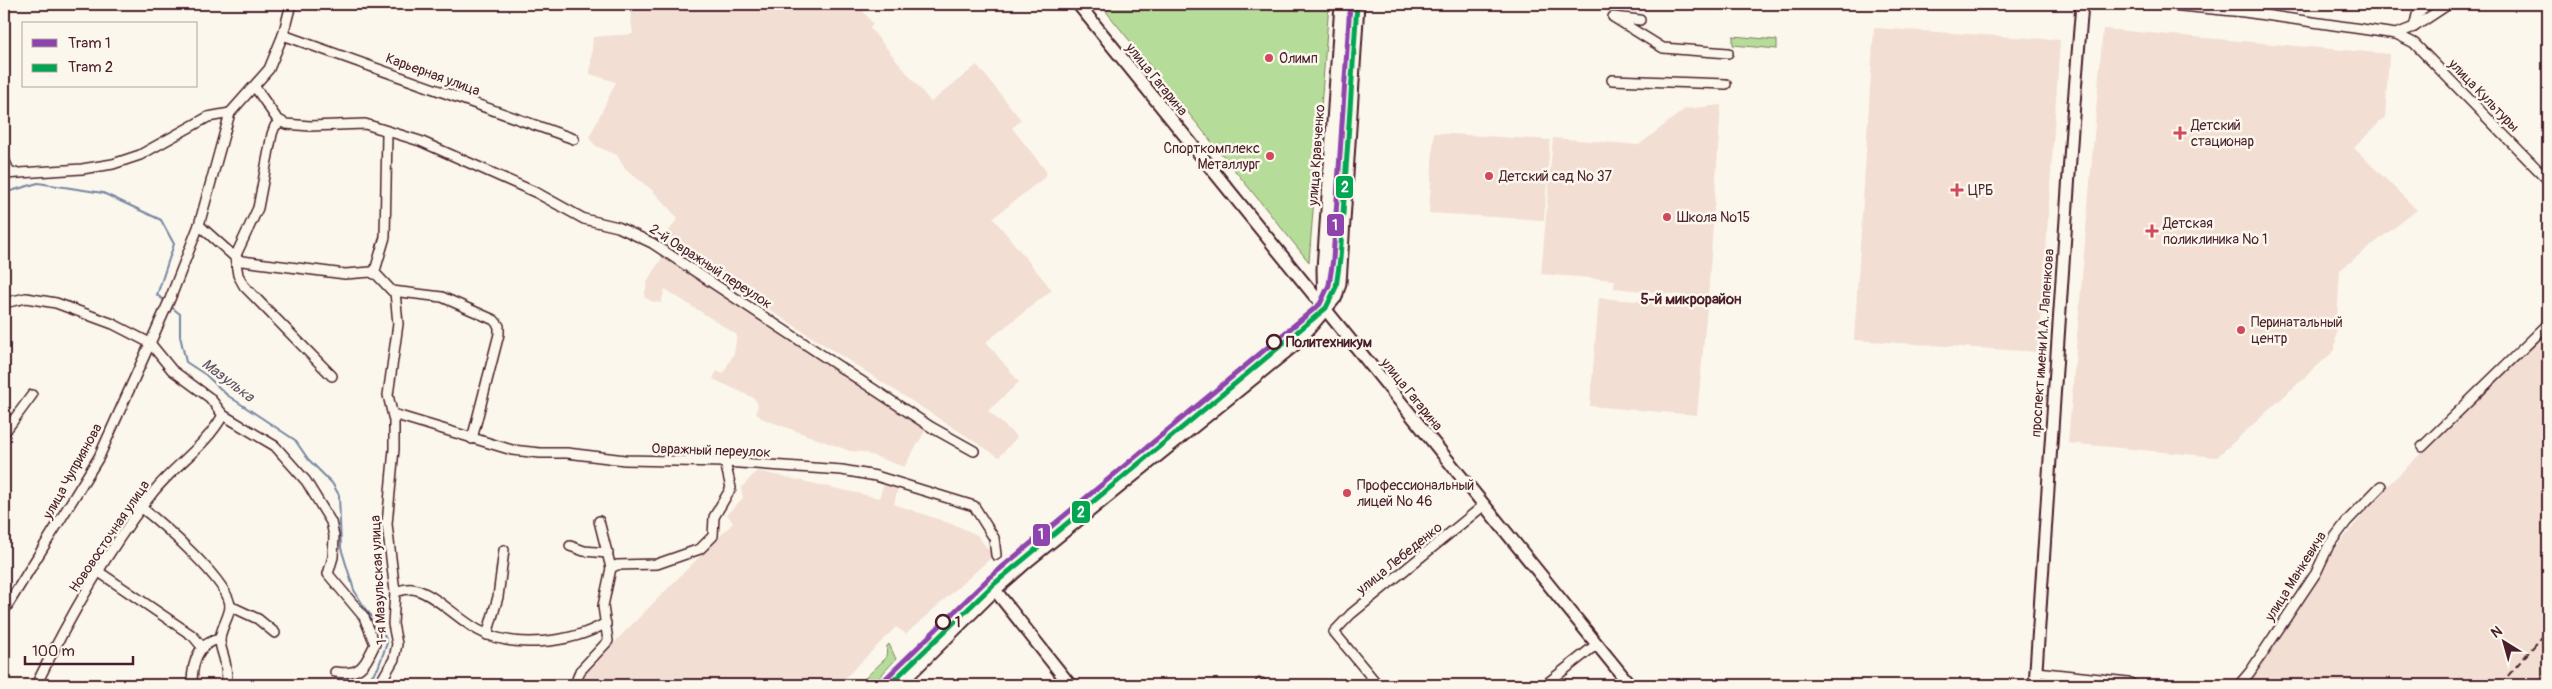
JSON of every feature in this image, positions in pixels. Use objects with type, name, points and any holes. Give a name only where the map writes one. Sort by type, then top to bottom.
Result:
[{"type":"main road","name":"улица Гагарина","points":[[1078,4],[1630,685]]},
{"type":"main road","name":"улица Кравченко","points":[[1324,309],[1323,281],[1341,4]]},
{"type":"main road","points":[[899,685],[995,590],[1297,343],[1336,297],[1340,283],[1358,4]]},
{"type":"main road","name":"проспект имени И.А. Лапенкова","points":[[2035,685],[2082,4]]},
{"type":"main road","points":[[995,590],[1070,685]]},
{"type":"street","points":[[291,4],[283,35],[269,69],[230,113],[199,225],[235,257],[248,262],[345,274],[374,274],[395,292],[442,297],[489,316],[497,323],[499,334],[472,439]]},
{"type":"street","points":[[2160,4],[2244,12],[2396,34],[2414,27],[2449,4]]},
{"type":"street","points":[[2414,27],[2416,15],[2428,4]]},
{"type":"street","points":[[1640,20],[1613,18],[1663,48],[1728,53]]},
{"type":"street","name":"улица Культуры","points":[[2396,34],[2414,43],[2548,180]]},
{"type":"street","name":"Карьерная улица","points":[[283,35],[574,139]]},
{"type":"street","points":[[1339,45],[1356,45]]},
{"type":"street","points":[[1612,80],[1726,84]]},
{"type":"street","points":[[255,87],[280,122],[292,126],[358,124],[380,128],[387,133],[385,237],[374,274]]},
{"type":"street","points":[[4,159],[6,173],[82,169],[114,164],[140,155],[208,117],[230,113]]},
{"type":"street","points":[[280,122],[272,134],[258,208],[235,257],[238,275],[244,286],[332,376]]},
{"type":"street","name":"2-й Овражный переулок","points":[[387,133],[429,144],[468,164],[537,193],[584,219],[618,226],[652,243],[812,346],[915,416],[974,451]]},
{"type":"street","points":[[1329,181],[1347,182]]},
{"type":"street","name":"улица Чуприянова","points":[[4,612],[99,457],[170,299],[199,225]]},
{"type":"street","points":[[1323,281],[1340,283]]},
{"type":"street","name":"1-я Мазульская улица","points":[[379,685],[394,659],[397,644],[393,624],[395,592],[387,524],[394,449],[392,414],[388,395],[398,324],[395,292]]},
{"type":"street","points":[[4,302],[26,298],[56,303],[113,324],[150,342],[172,370],[210,398],[223,415],[262,436],[287,458],[306,481],[331,522],[334,536],[333,557],[328,574],[364,617],[375,644],[364,667],[349,674],[336,672]]},
{"type":"street","points":[[2422,447],[2548,324]]},
{"type":"street","points":[[4,433],[32,395]]},
{"type":"street","name":"Овражный переулок","points":[[392,414],[512,450],[540,454],[567,453],[625,460],[724,462],[854,472],[969,503],[979,510],[994,538],[996,554]]},
{"type":"street","name":"Нововосточная улица","points":[[36,685],[60,637],[142,508],[173,470],[211,434],[223,415]]},
{"type":"street","points":[[611,568],[617,565],[657,564],[694,553],[706,544],[713,536],[714,518],[731,488],[724,462]]},
{"type":"street","name":"улица Манкевича","points":[[2239,685],[2250,672],[2316,573],[2330,545],[2347,521],[2382,486]]},
{"type":"street","name":"улица Лебеденко","points":[[1378,685],[1334,632],[1352,614],[1483,506]]},
{"type":"street","points":[[142,508],[168,529],[221,585],[230,606],[220,639],[226,664],[227,685]]},
{"type":"street","points":[[575,685],[580,671],[608,641],[603,601],[611,568],[599,521]]},
{"type":"street","points":[[570,546],[584,551],[608,553]]},
{"type":"street","points":[[487,635],[498,598],[504,550]]},
{"type":"street","points":[[100,572],[193,636],[203,648]]},
{"type":"street","points":[[395,592],[416,589],[487,635],[516,642],[578,636],[606,624]]},
{"type":"street","points":[[230,606],[258,620],[275,633]]},
{"type":"street","points":[[192,685],[193,662],[203,648],[214,640],[220,639]]},
{"type":"street","points":[[1545,685],[1597,644]]},
{"type":"street","points":[[2036,672],[2128,682],[2133,685]]},
{"type":"shaded area","points":[[629,4],[869,4],[863,11],[873,24],[869,27],[931,102],[977,65],[1021,120],[1012,128],[1046,171],[1046,176],[993,218],[1052,290],[986,342],[1019,382],[988,411],[1017,437],[999,457],[662,241],[678,218],[651,189],[625,169],[617,155],[596,146],[589,138],[616,82],[590,74],[593,37],[633,34]]},
{"type":"shaded area","name":"ЦРБ","points":[[1874,28],[2060,40],[2039,352],[1854,340]]},
{"type":"shaded area","points":[[2103,29],[2389,54],[2385,117],[2354,148],[2417,210],[2340,270],[2335,350],[2217,457],[2068,443]]},
{"type":"shaded area","name":"Школа №15","points":[[1721,105],[1708,298],[1614,288],[1615,280],[1541,274],[1553,138],[1639,145],[1685,109]]},
{"type":"shaded area","name":"Детский сад № 37","points":[[1434,133],[1550,140],[1544,220],[1429,213]]},
{"type":"shaded area","points":[[663,256],[927,428],[904,467],[863,452],[850,451],[761,418],[756,412],[758,405],[754,398],[713,379],[717,371],[723,374],[734,353],[737,335],[665,289],[661,303],[644,297],[648,280]]},
{"type":"shaded area","points":[[1599,298],[1707,307],[1697,415],[1590,406]]},
{"type":"shaded area","points":[[2548,325],[2548,685],[2243,685],[2279,640],[2333,551],[2383,490],[2485,392]]},
{"type":"shaded area","points":[[757,471],[879,498],[884,483],[898,487],[894,504],[960,527],[977,535],[993,556],[906,634],[896,627],[838,685],[580,685],[581,676],[733,523],[727,514],[743,498],[741,488]]},
{"type":"green space","name":"Спорткомплекс Металлург","points":[[1100,4],[1329,4],[1309,262]]},
{"type":"green space","points":[[1733,36],[1777,40],[1777,49],[1733,45]]},
{"type":"green space","points":[[889,644],[896,659],[872,685],[858,685],[886,658],[887,646]]},
{"type":"waterway","name":"Мазулька","points":[[4,193],[38,183],[103,193],[161,220],[174,244],[157,295],[165,301]]},
{"type":"waterway","name":"Мазулька","points":[[170,306],[180,314],[180,336],[186,362],[206,375],[227,395],[295,440],[308,459],[332,483],[339,495],[341,548],[354,590],[366,610],[381,626],[387,643],[378,668],[364,685]]},
{"type":"railway","points":[[2500,685],[2548,630]]},
{"type":"tram line","name":"1","points":[[879,685],[989,578],[1320,304],[1329,285],[1333,259],[1350,4]]},
{"type":"tram line","name":"2","points":[[889,685],[994,584],[1326,308],[1336,287],[1340,259],[1357,4]]},
{"type":"place","name":"Олимп","points":[[1269,58]]},
{"type":"place","name":"Детский стационар","points":[[2180,133]]},
{"type":"place","name":"Спорткомплекс Металлург","points":[[1270,156]]},
{"type":"place","name":"Детский сад № 37","points":[[1489,176]]},
{"type":"place","name":"ЦРБ","points":[[1957,190]]},
{"type":"place","name":"Школа №15","points":[[1667,217]]},
{"type":"place","name":"Детская поликлиника № 1","points":[[2152,231]]},
{"type":"place","name":"Перинатальный центр","points":[[2241,330]]},
{"type":"place","name":"Политехникум","points":[[1274,342]]},
{"type":"place","name":"Профессиональный лицей № 46","points":[[1347,493]]},
{"type":"place","name":"1","points":[[943,622]]},
{"type":"district","name":"5-й микрорайон","points":[[1691,299]]}]
